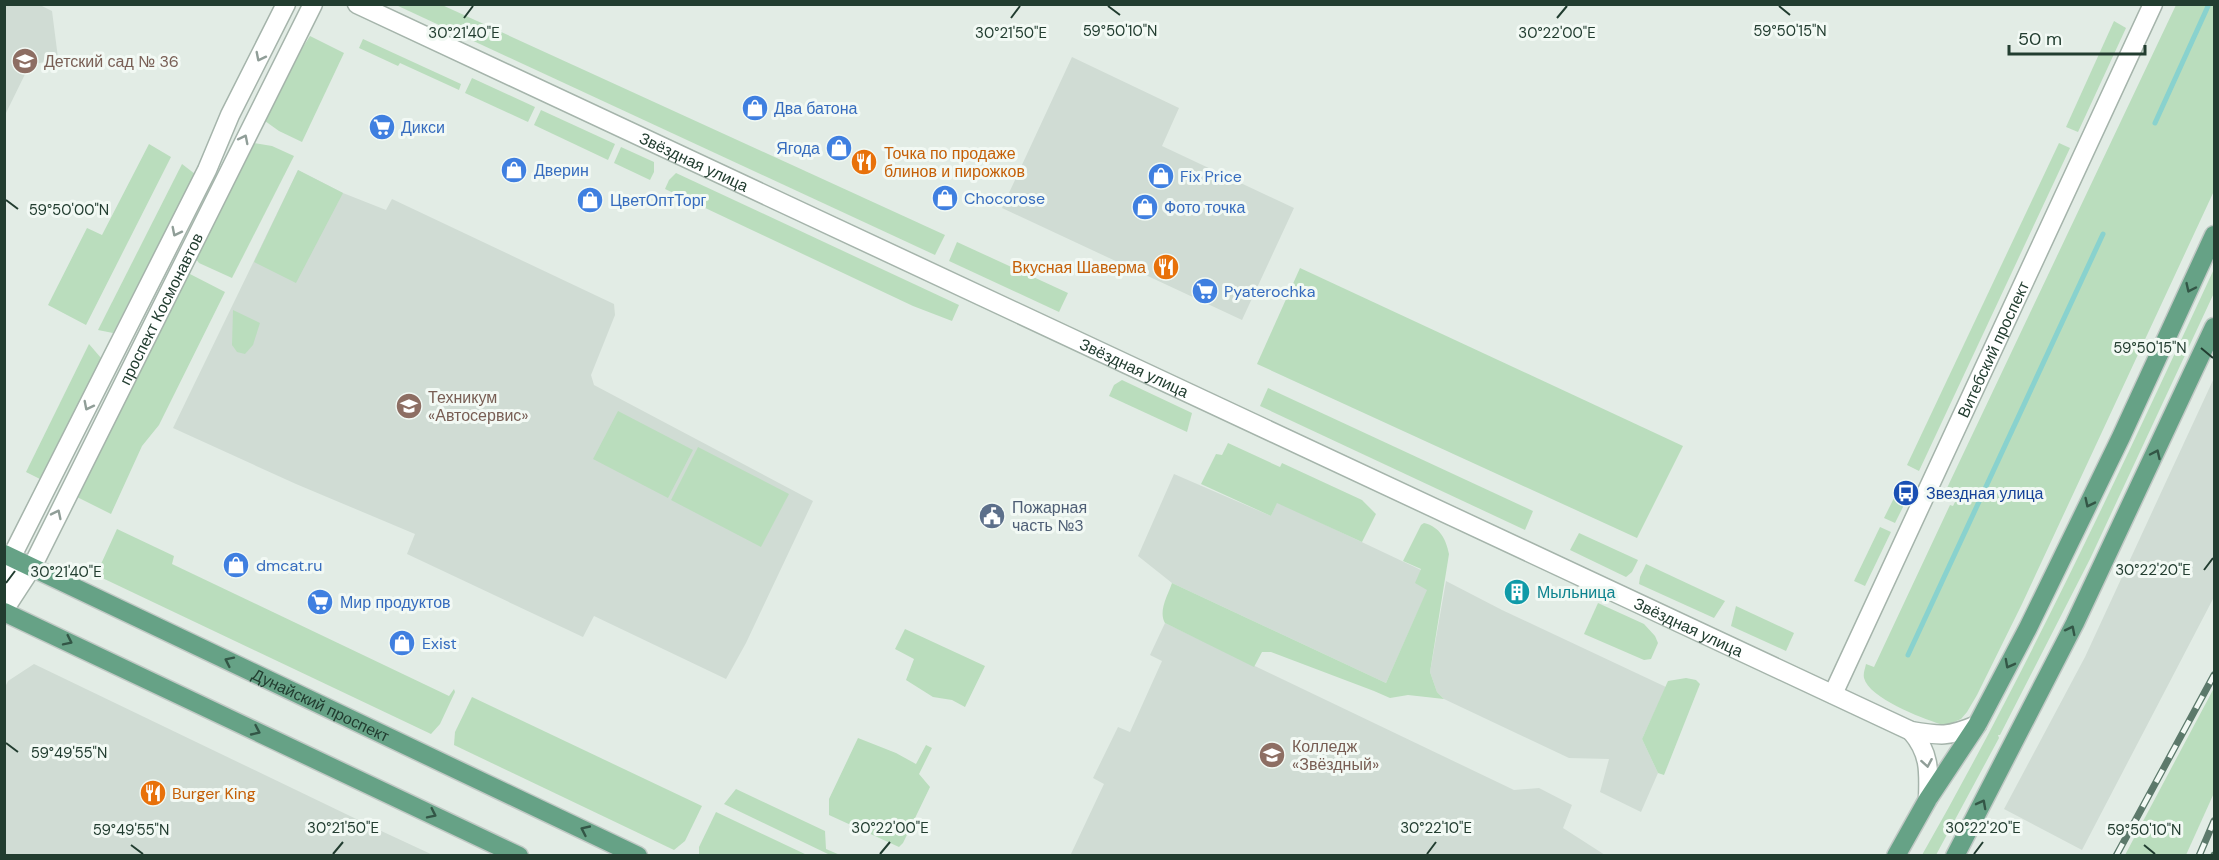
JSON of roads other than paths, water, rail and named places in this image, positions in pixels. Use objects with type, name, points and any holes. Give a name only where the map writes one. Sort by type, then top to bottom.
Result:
[{"type":"main road","points":[[1896,855],[1928,799],[1977,725],[2028,628],[2111,458],[2214,235]]},
{"type":"main road","points":[[1955,855],[2074,623],[2214,327]]},
{"type":"main road","name":"Дунайский проспект","points":[[8,556],[638,855]]},
{"type":"main road","points":[[4,610],[519,855]]},
{"type":"street","name":"проспект Космонавтов","points":[[4,610],[8,556],[207,170],[230,115],[286,4]]},
{"type":"street","name":"проспект Космонавтов","points":[[4,610],[32,567],[313,4]]},
{"type":"street","name":"Звёздная улица","points":[[357,4],[1911,731],[1939,736],[1951,735],[1977,725]]},
{"type":"street","name":"Витебский проспект","points":[[1833,694],[2153,4]]},
{"type":"street","points":[[1911,731],[1921,743],[1926,755],[1929,771],[1928,799]]},
{"type":"waterway","points":[[2155,123],[2209,4]]},
{"type":"waterway","points":[[1908,655],[2103,234]]},
{"type":"railway","points":[[2116,856],[2214,675]]},
{"type":"railway","points":[[2199,856],[2214,821]]},
{"type":"place","name":"Детский сад № 36","points":[[25,61]]},
{"type":"place","name":"Два батона","points":[[755,108]]},
{"type":"place","name":"Дикси","points":[[382,127]]},
{"type":"place","name":"Ягода","points":[[839,148]]},
{"type":"place","name":"Точка по продаже блинов и пирожков","points":[[864,162]]},
{"type":"place","name":"Дверин","points":[[514,170]]},
{"type":"place","name":"Fix Price","points":[[1161,176]]},
{"type":"place","name":"Chocorose","points":[[945,198]]},
{"type":"place","name":"ЦветОптТорг","points":[[590,200]]},
{"type":"place","name":"Фото точка","points":[[1145,207]]},
{"type":"place","name":"Вкусная Шаверма","points":[[1166,267]]},
{"type":"place","name":"Pyaterochka","points":[[1205,291]]},
{"type":"place","name":"Техникум «Автосервис»","points":[[409,406]]},
{"type":"place","name":"Звездная улица","points":[[1906,493]]},
{"type":"place","name":"Пожарная часть №3","points":[[992,516]]},
{"type":"place","name":"dmcat.ru","points":[[236,565]]},
{"type":"place","name":"Мыльница","points":[[1517,592]]},
{"type":"place","name":"Мир продуктов","points":[[320,602]]},
{"type":"place","name":"Exist","points":[[402,643]]},
{"type":"place","name":"Колледж «Звёздный»","points":[[1272,755]]},
{"type":"place","name":"Burger King","points":[[153,793]]}]
